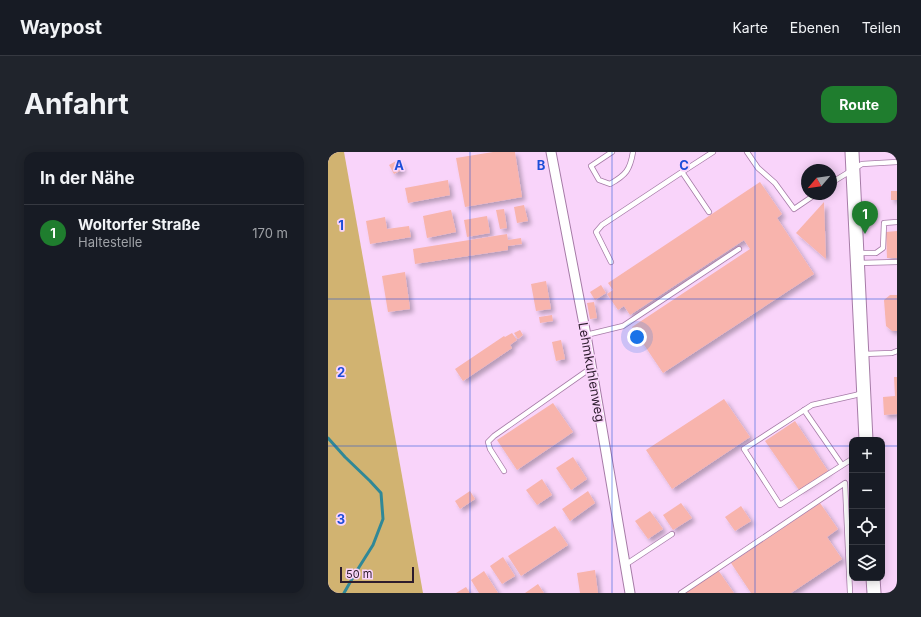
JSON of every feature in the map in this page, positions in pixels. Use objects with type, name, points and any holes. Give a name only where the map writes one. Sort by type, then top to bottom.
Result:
[{"type":"street","name":"Lehmkuhlenweg","points":[[552,152],[592,368],[630,593]]},
{"type":"street","points":[[852,152],[866,437]]},
{"type":"street","points":[[873,581],[874,593]]},
{"type":"lane","points":[[612,152],[591,166],[599,180],[610,184],[623,176],[631,164],[633,152]]},
{"type":"lane","points":[[611,262],[596,232],[602,225],[713,152]]},
{"type":"lane","points":[[747,152],[758,168],[775,182],[794,209],[807,200]]},
{"type":"lane","points":[[837,180],[862,164],[897,162]]},
{"type":"lane","points":[[682,172],[709,212]]},
{"type":"lane","points":[[857,258],[876,253],[883,248],[884,223],[897,222]]},
{"type":"lane","points":[[586,335],[623,326],[739,249]]},
{"type":"lane","points":[[857,258],[897,262]]},
{"type":"lane","points":[[861,354],[892,353],[897,351]]},
{"type":"lane","points":[[504,471],[490,449],[488,442],[494,436],[592,368]]},
{"type":"lane","points":[[849,461],[780,505],[744,449],[812,405],[864,392]]},
{"type":"lane","points":[[804,410],[842,465]]},
{"type":"lane","points":[[681,593],[845,483],[850,593]]},
{"type":"lane","points":[[625,565],[672,534]]},
{"type":"shaded area","points":[[328,152],[344,152],[423,593],[328,593]]},
{"type":"building","points":[[493,152],[515,152],[522,197],[465,207],[456,158]]},
{"type":"building","points":[[398,160],[403,169],[394,174],[389,165]]},
{"type":"building","points":[[448,180],[450,195],[408,203],[405,188]]},
{"type":"building","points":[[760,182],[782,214],[777,218],[814,274],[663,373],[632,327],[750,249],[744,240],[630,315],[624,306],[618,310],[607,294],[613,290],[608,283]]},
{"type":"building","points":[[891,191],[897,191],[897,200],[891,200]]},
{"type":"building","points":[[824,202],[826,259],[796,233]]},
{"type":"building","points":[[524,205],[528,221],[517,223],[514,207]]},
{"type":"building","points":[[504,209],[507,228],[500,229],[496,210]]},
{"type":"building","points":[[451,210],[456,232],[427,238],[423,216]]},
{"type":"building","points":[[487,216],[490,233],[467,237],[464,220]]},
{"type":"building","points":[[385,217],[387,229],[409,226],[411,237],[370,244],[366,221]]},
{"type":"building","points":[[897,231],[897,258],[887,258],[886,232]]},
{"type":"building","points":[[507,234],[508,240],[521,238],[522,244],[508,246],[508,250],[415,264],[413,249]]},
{"type":"building","points":[[405,272],[410,309],[388,312],[382,276]]},
{"type":"building","points":[[546,281],[551,309],[536,311],[531,284]]},
{"type":"building","points":[[601,285],[606,293],[595,300],[590,292]]},
{"type":"building","points":[[890,295],[897,295],[897,331],[892,331],[886,326],[884,300]]},
{"type":"building","points":[[594,302],[597,318],[590,319],[587,303]]},
{"type":"building","points":[[552,315],[553,321],[540,323],[539,317]]},
{"type":"building","points":[[520,330],[523,335],[518,339],[514,333]]},
{"type":"building","points":[[512,333],[517,340],[510,345],[512,348],[463,381],[455,369],[504,336],[505,337]]},
{"type":"building","points":[[561,340],[565,359],[556,361],[552,342]]},
{"type":"building","points":[[894,377],[897,377],[897,414],[884,415],[883,397],[895,396]]},
{"type":"building","points":[[724,399],[750,437],[672,489],[646,450]]},
{"type":"building","points":[[553,403],[573,432],[517,470],[497,440]]},
{"type":"building","points":[[795,421],[828,471],[799,490],[765,441]]},
{"type":"building","points":[[573,457],[587,479],[571,490],[556,468]]},
{"type":"building","points":[[542,479],[552,495],[537,505],[526,490]]},
{"type":"building","points":[[470,491],[475,499],[460,509],[455,501]]},
{"type":"building","points":[[588,491],[595,503],[570,521],[562,509]]},
{"type":"building","points":[[681,503],[692,518],[673,530],[663,515]]},
{"type":"building","points":[[820,503],[838,529],[827,537],[842,559],[791,593],[751,593],[731,563]]},
{"type":"building","points":[[741,506],[751,521],[735,531],[725,517]]},
{"type":"building","points":[[650,511],[663,529],[648,539],[635,521]]},
{"type":"building","points":[[555,526],[568,545],[521,576],[508,556]]},
{"type":"building","points":[[503,557],[515,576],[502,584],[490,566]]},
{"type":"building","points":[[595,570],[598,593],[580,593],[577,573]]},
{"type":"building","points":[[718,570],[734,593],[684,593]]},
{"type":"building","points":[[484,571],[498,593],[479,593],[471,580]]},
{"type":"building","points":[[538,584],[544,593],[525,593]]},
{"type":"building","points":[[466,587],[470,593],[456,593]]},
{"type":"waterway","points":[[328,438],[381,493],[383,519],[373,545],[344,593]]},
{"type":"place","name":"Woltorfer Straße","points":[[865,234]]}]
